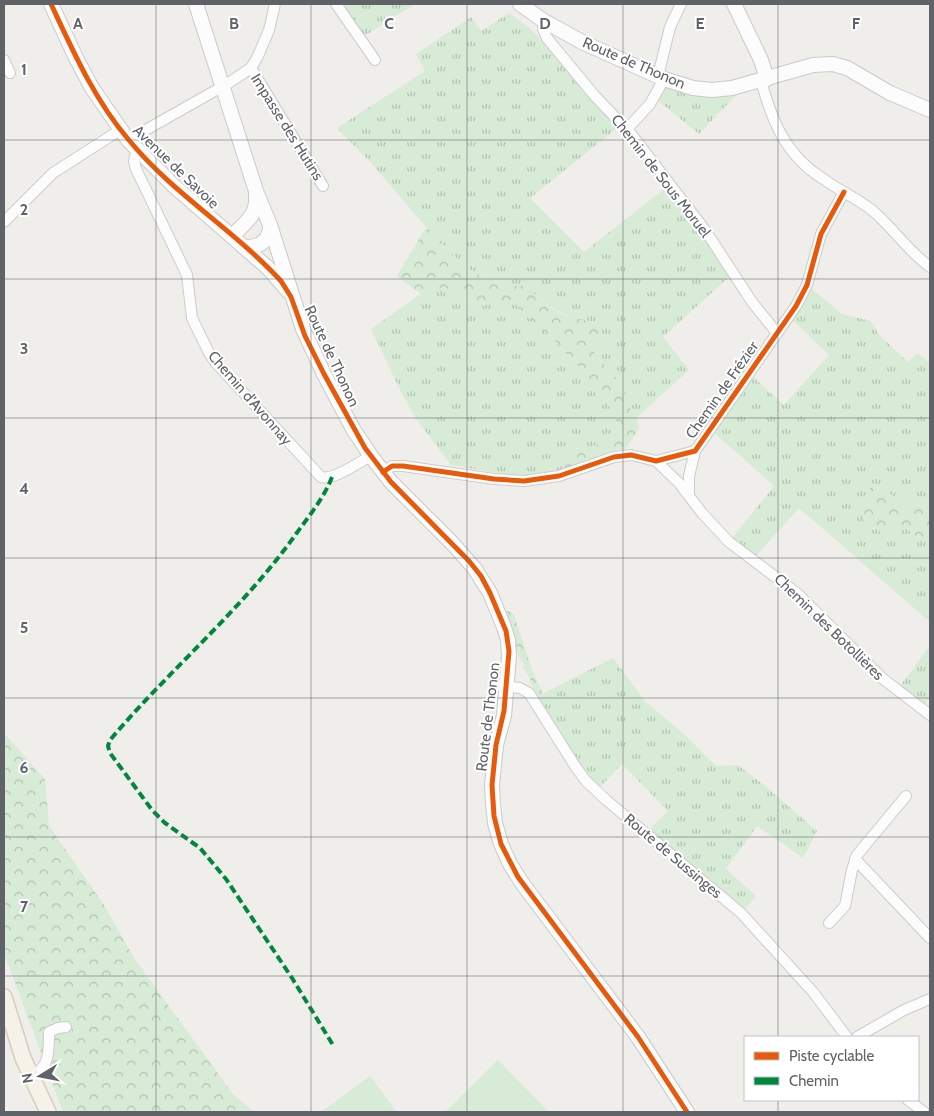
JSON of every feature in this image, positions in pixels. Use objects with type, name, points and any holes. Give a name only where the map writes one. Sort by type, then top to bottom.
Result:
[{"type":"main road","name":"Avenue de Savoie","points":[[52,4],[83,73],[100,102],[128,140],[174,186],[281,281],[293,302]]},
{"type":"main road","name":"Route de Thonon","points":[[196,4],[256,191],[270,225],[293,302],[308,342],[353,429],[371,456],[383,472],[469,561],[486,584],[508,640],[509,651],[502,686],[504,716],[496,745],[492,785],[496,830],[506,858],[522,883],[638,1037],[687,1112]]},
{"type":"main road","points":[[734,4],[761,60],[764,80]]},
{"type":"main road","name":"Route de Thonon","points":[[527,6],[544,21],[582,42],[661,78],[693,88],[712,90],[732,88],[826,63],[846,68],[899,98],[930,110]]},
{"type":"main road","name":"Route de Thonon","points":[[872,81],[930,100]]},
{"type":"main road","points":[[232,236],[254,213],[257,205],[256,191]]},
{"type":"main road","points":[[244,247],[254,247],[262,244],[267,237],[270,225]]},
{"type":"main road","points":[[4,997],[7,1021],[48,1112]]},
{"type":"street","points":[[4,222],[53,173],[128,140],[251,68],[269,30],[275,4]]},
{"type":"street","points":[[336,4],[375,60]]},
{"type":"street","points":[[627,129],[650,104],[661,78],[670,27],[681,4]]},
{"type":"street","name":"Chemin de Sous Moruel","points":[[544,21],[544,32],[551,43],[594,95],[627,129],[699,223],[752,302],[777,333]]},
{"type":"street","points":[[4,60],[10,73]]},
{"type":"street","name":"Impasse des Hutins","points":[[251,68],[323,186]]},
{"type":"street","points":[[764,80],[772,120],[787,144],[814,173],[875,213],[930,267]]},
{"type":"street","name":"Chemin d'Avonnay","points":[[128,140],[136,169],[187,275],[192,318],[212,358],[324,478],[332,476],[371,456]]},
{"type":"street","name":"Chemin de Frézier","points":[[383,472],[392,466],[403,466],[494,479],[524,481],[559,476],[606,459],[622,456],[631,455],[656,461],[695,451],[786,322],[804,290],[821,234],[844,192]]},
{"type":"street","points":[[689,494],[689,476],[695,451]]},
{"type":"street","name":"Chemin des Botollières","points":[[656,461],[689,494],[702,513],[729,542],[798,594],[882,678],[930,716]]},
{"type":"street","name":"Route de Sussinges","points":[[502,686],[520,688],[529,693],[590,785],[741,913],[814,992],[846,1036]]},
{"type":"street","points":[[829,922],[845,906],[854,859],[906,796]]},
{"type":"street","points":[[854,859],[930,938]]},
{"type":"street","points":[[859,1036],[904,1010],[930,999]]},
{"type":"street","points":[[31,1076],[40,1071],[46,1062],[49,1050],[49,1032],[66,1027]]},
{"type":"street","points":[[909,1101],[924,1112]]},
{"type":"green space","points":[[340,4],[415,4],[364,36]]},
{"type":"green space","points":[[509,13],[533,31],[620,126],[530,198],[584,252],[667,187],[730,276],[663,337],[689,370],[637,417],[625,402],[624,390],[617,379],[594,353],[602,333],[596,322],[584,321],[565,315],[524,286],[508,291],[464,266],[426,227],[371,163],[337,128],[425,71],[416,54],[471,17],[481,31]]},
{"type":"green space","points":[[665,86],[739,92],[699,134],[656,99]]},
{"type":"green space","points":[[426,227],[464,266],[508,291],[515,286],[524,286],[563,315],[601,325],[602,333],[594,353],[617,379],[624,390],[625,402],[637,417],[639,429],[625,449],[612,451],[563,469],[561,463],[569,454],[619,437],[618,425],[606,398],[554,340],[511,300],[481,306],[444,287],[421,294],[397,276]]},
{"type":"green space","points":[[807,285],[842,314],[871,321],[879,335],[908,362],[917,353],[930,363],[930,514],[916,502],[905,527],[923,540],[930,542],[930,622],[799,508],[753,559],[729,542],[774,486],[711,430],[750,374],[784,405],[829,355],[789,317]]},
{"type":"green space","points":[[444,287],[481,306],[511,299],[554,340],[606,398],[618,425],[619,437],[610,443],[588,447],[561,463],[563,469],[548,474],[522,477],[451,465],[416,419],[371,329],[421,294]]},
{"type":"green space","points":[[872,486],[891,494],[897,505],[916,502],[930,514],[930,542],[923,541],[905,528],[884,534],[865,523],[861,508],[865,495]]},
{"type":"green space","points":[[509,611],[514,615],[532,670],[543,693],[538,696],[522,666],[525,665],[514,649],[505,612]]},
{"type":"green space","points":[[930,646],[930,698],[924,705],[900,686]]},
{"type":"green space","points":[[613,658],[645,701],[687,737],[716,766],[738,765],[817,831],[803,858],[757,826],[726,869],[756,896],[741,913],[646,833],[668,811],[622,764],[599,788],[585,773],[536,697]]},
{"type":"green space","points":[[4,733],[45,779],[49,826],[104,905],[134,958],[233,1094],[254,1112],[63,1112],[4,953]]},
{"type":"green space","points":[[498,1060],[549,1112],[445,1112]]},
{"type":"green space","points":[[370,1076],[397,1112],[321,1112]]},
{"type":"marked path","points":[[332,477],[316,507],[275,562],[229,614],[133,714],[110,740],[108,746],[110,753],[152,810],[165,823],[200,848],[226,879],[292,978],[333,1045]]},
{"type":"cycle path","points":[[51,4],[94,91],[116,124],[145,159],[263,262],[281,281],[291,297],[305,336],[324,374],[365,448],[391,482],[469,561],[481,576],[506,631],[509,651],[504,711],[496,745],[492,785],[494,816],[501,844],[518,877],[638,1037],[687,1112]]},
{"type":"cycle path","points":[[383,472],[392,466],[403,466],[494,479],[524,481],[559,476],[614,457],[631,455],[656,461],[695,451],[796,306],[807,285],[821,234],[844,192]]}]
